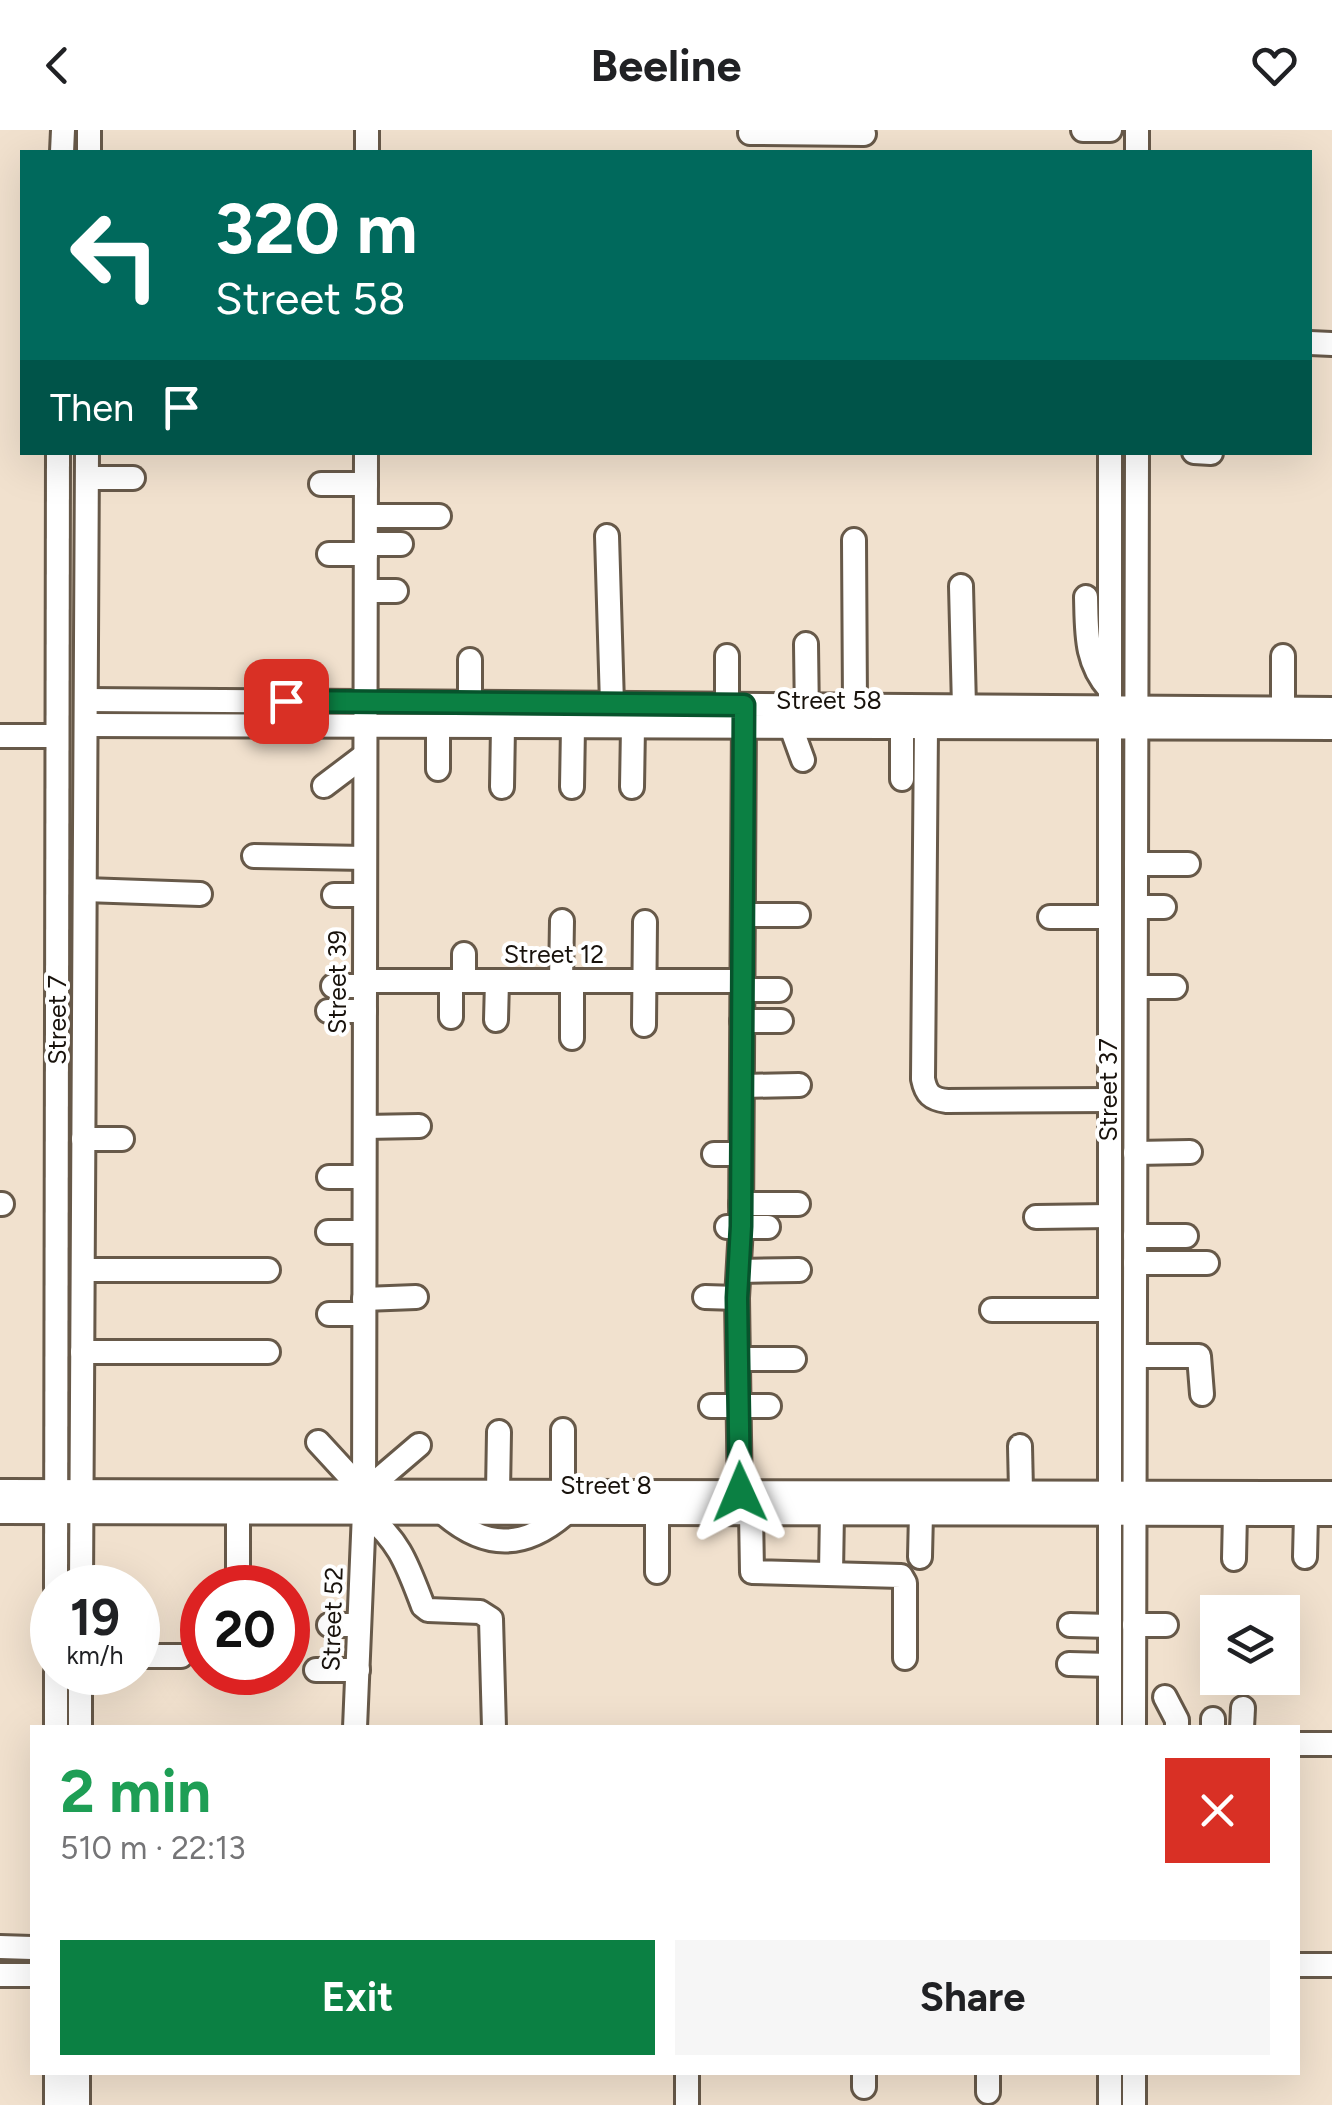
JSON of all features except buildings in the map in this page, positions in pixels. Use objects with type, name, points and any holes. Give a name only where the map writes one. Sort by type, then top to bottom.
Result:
[{"type":"street","points":[[1083,130],[1110,130]]},
{"type":"street","points":[[750,133],[797,139],[864,134]]},
{"type":"street","name":"Street 7","points":[[56,1565],[58,455]]},
{"type":"street","name":"Street 7","points":[[81,1565],[87,455]]},
{"type":"street","name":"Street 39","points":[[364,1502],[366,455]]},
{"type":"street","name":"Street 37","points":[[1110,455],[1110,1725]]},
{"type":"street","name":"Street 37","points":[[1134,1725],[1136,455]]},
{"type":"street","points":[[87,478],[134,478]]},
{"type":"street","points":[[321,484],[366,484]]},
{"type":"street","points":[[366,516],[439,516]]},
{"type":"street","points":[[608,536],[612,704]]},
{"type":"street","points":[[854,540],[855,706]]},
{"type":"street","points":[[329,554],[401,544]]},
{"type":"street","points":[[961,586],[964,706]]},
{"type":"street","points":[[366,591],[396,591]]},
{"type":"street","points":[[1086,597],[1087,650],[1110,709]]},
{"type":"street","points":[[803,760],[801,720],[806,644]]},
{"type":"street","points":[[727,656],[753,822],[742,914],[742,1154],[736,1219],[738,1406],[758,1572],[898,1574],[904,1579],[905,1658]]},
{"type":"street","points":[[1283,656],[1283,709]]},
{"type":"street","points":[[470,660],[470,703]]},
{"type":"street","name":"Street 58","points":[[86,700],[612,704],[902,728],[1110,709]]},
{"type":"street","name":"Street 58","points":[[801,720],[855,706],[964,706],[1110,709],[1136,718],[1332,728]]},
{"type":"street","name":"Street 58","points":[[1136,718],[1332,709]]},
{"type":"street","name":"Street 58","points":[[86,725],[639,727],[738,712]]},
{"type":"street","points":[[438,726],[438,769]]},
{"type":"street","points":[[502,787],[503,726]]},
{"type":"street","points":[[572,786],[573,727]]},
{"type":"street","points":[[638,786],[639,727]]},
{"type":"street","points":[[902,728],[902,778]]},
{"type":"street","points":[[926,728],[926,1092],[935,1100],[946,1102],[1110,1100]]},
{"type":"street","points":[[0,736],[57,736]]},
{"type":"street","points":[[324,786],[365,754]]},
{"type":"street","points":[[254,856],[365,858]]},
{"type":"street","points":[[1136,864],[1188,864]]},
{"type":"street","points":[[85,890],[200,894]]},
{"type":"street","points":[[334,895],[365,895]]},
{"type":"street","points":[[1136,908],[1164,907]]},
{"type":"street","points":[[742,914],[798,914]]},
{"type":"street","points":[[1050,917],[1110,917]]},
{"type":"street","points":[[562,921],[572,1038]]},
{"type":"street","points":[[640,922],[639,981],[644,1025]]},
{"type":"street","points":[[450,1018],[464,954]]},
{"type":"street","points":[[496,1020],[497,981]]},
{"type":"street","name":"Street 12","points":[[333,986],[639,981],[779,990]]},
{"type":"street","points":[[1136,987],[1174,987]]},
{"type":"street","points":[[328,1019],[365,1019]]},
{"type":"street","points":[[742,1021],[781,1021]]},
{"type":"street","points":[[742,1086],[799,1086]]},
{"type":"street","points":[[365,1126],[419,1126]]},
{"type":"street","points":[[83,1139],[122,1139]]},
{"type":"street","points":[[1135,1152],[1190,1152]]},
{"type":"street","points":[[714,1154],[742,1154]]},
{"type":"street","points":[[329,1177],[364,1177]]},
{"type":"street","points":[[736,1219],[798,1204]]},
{"type":"street","points":[[1036,1216],[1110,1216]]},
{"type":"street","points":[[736,1219],[768,1227]]},
{"type":"street","points":[[328,1232],[364,1232]]},
{"type":"street","points":[[1135,1236],[1186,1236]]},
{"type":"street","points":[[1135,1263],[1207,1263]]},
{"type":"street","points":[[83,1270],[268,1270]]},
{"type":"street","points":[[738,1270],[799,1270]]},
{"type":"street","points":[[328,1314],[416,1297]]},
{"type":"street","points":[[706,1297],[737,1298]]},
{"type":"street","points":[[992,1310],[1110,1310]]},
{"type":"street","points":[[82,1352],[268,1352]]},
{"type":"street","points":[[738,1359],[794,1359]]},
{"type":"street","points":[[1135,1363],[1200,1364],[1202,1394]]},
{"type":"street","points":[[711,1406],[770,1406]]},
{"type":"street","points":[[563,1430],[564,1502]]},
{"type":"street","points":[[498,1432],[498,1492]]},
{"type":"street","points":[[318,1442],[398,1546],[410,1565],[422,1606],[428,1610],[480,1612],[491,1620],[494,1725]]},
{"type":"street","points":[[364,1502],[419,1446]]},
{"type":"street","points":[[1020,1446],[1021,1491]]},
{"type":"street","name":"Street 8","points":[[0,1491],[56,1502]]},
{"type":"street","name":"Street 8","points":[[81,1502],[231,1512],[498,1492],[658,1513],[1021,1491],[1110,1502]]},
{"type":"street","name":"Street 8","points":[[0,1512],[56,1502],[364,1502],[441,1510],[564,1502],[921,1512],[1332,1493]]},
{"type":"street","name":"Street 52","points":[[356,1725],[364,1502]]},
{"type":"street","name":"Street 8","points":[[1134,1502],[1242,1513],[1332,1514]]},
{"type":"street","points":[[227,1565],[231,1512]]},
{"type":"street","points":[[231,1512],[236,1565]]},
{"type":"street","points":[[831,1573],[832,1512]]},
{"type":"street","points":[[920,1558],[921,1512]]},
{"type":"street","points":[[657,1572],[658,1513]]},
{"type":"street","points":[[1241,1559],[1242,1513]]},
{"type":"street","points":[[1305,1557],[1306,1514]]},
{"type":"street","points":[[329,1625],[359,1625]]},
{"type":"street","points":[[1070,1625],[1110,1626]]},
{"type":"street","points":[[1134,1626],[1166,1625]]},
{"type":"street","points":[[1070,1664],[1110,1665]]},
{"type":"street","points":[[316,1670],[358,1670]]},
{"type":"street","points":[[56,1695],[56,1725]]},
{"type":"street","points":[[80,1695],[80,1725]]},
{"type":"street","points":[[1165,1696],[1177,1725]]},
{"type":"street","points":[[1300,1744],[1332,1744]]},
{"type":"street","points":[[0,1948],[30,1948]]},
{"type":"street","points":[[1300,1966],[1332,1966]]},
{"type":"street","points":[[0,1976],[30,1976]]},
{"type":"street","points":[[56,2075],[56,2105]]},
{"type":"street","points":[[78,2075],[78,2105]]},
{"type":"street","points":[[687,2075],[687,2105]]},
{"type":"street","points":[[1110,2075],[1110,2105]]},
{"type":"street","points":[[1134,2075],[1134,2105]]},
{"type":"route","points":[[286,701],[744,705],[741,1226],[737,1298],[740,1492]]}]
